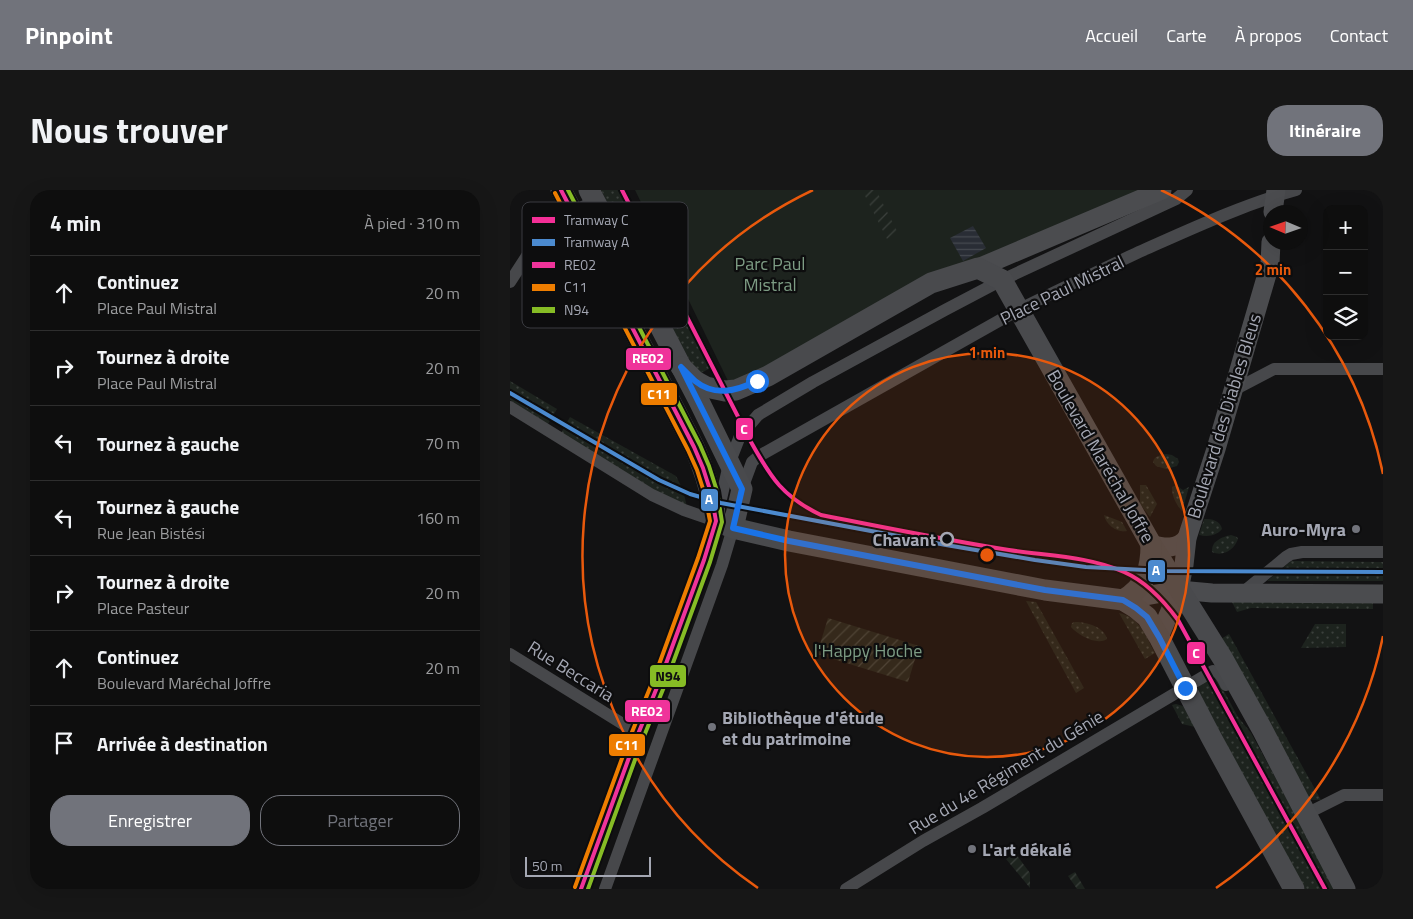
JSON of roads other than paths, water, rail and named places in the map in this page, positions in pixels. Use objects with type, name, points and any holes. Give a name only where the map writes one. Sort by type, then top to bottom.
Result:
[{"type":"main road","points":[[561,190],[568,202]]},
{"type":"main road","points":[[681,367],[695,381],[706,387],[725,391],[736,390],[768,376],[931,283],[978,268],[1162,190]]},
{"type":"main road","name":"Boulevard des Diables Bleus","points":[[1159,637],[1179,590],[1187,538],[1216,449],[1270,264],[1271,250]]},
{"type":"main road","points":[[978,268],[1002,280]]},
{"type":"main road","name":"Boulevard Maréchal Joffre","points":[[1002,280],[1151,544],[1223,659],[1346,889]]},
{"type":"main road","points":[[632,328],[694,448],[703,468],[711,494],[725,524]]},
{"type":"main road","points":[[661,328],[742,489],[725,524]]},
{"type":"main road","points":[[725,524],[789,541],[1045,590],[1123,600],[1179,590],[1242,594],[1383,594]]},
{"type":"main road","points":[[1123,600],[1131,596],[1147,574],[1151,559],[1151,544],[1163,548],[1183,543],[1187,538]]},
{"type":"main road","points":[[1123,600],[1147,617],[1159,637],[1294,889]]},
{"type":"street","name":"Place Paul Mistral","points":[[725,524],[729,464],[740,436],[758,415],[821,378],[1002,280],[1176,199],[1187,190]]},
{"type":"street","name":"Place Paul Mistral","points":[[742,489],[752,462],[759,456],[1018,310],[1200,224],[1275,200],[1296,190]]},
{"type":"street","points":[[510,282],[522,263]]},
{"type":"street","points":[[1232,391],[1274,369],[1383,369]]},
{"type":"street","points":[[510,407],[652,495],[684,510],[725,524]]},
{"type":"street","points":[[581,889],[704,560],[725,524]]},
{"type":"street","points":[[606,889],[722,565],[725,524]]},
{"type":"street","points":[[1242,594],[1291,554],[1302,552],[1383,552]]},
{"type":"street","name":"Rue Beccaria","points":[[510,654],[638,734]]},
{"type":"street","name":"Rue du 4e Régiment du Génie","points":[[846,889],[923,841],[991,803],[1213,670],[1220,674],[1240,711],[1263,731]]},
{"type":"street","points":[[1306,814],[1344,795],[1383,795]]},
{"type":"tram line","name":"C","points":[[622,190],[628,202]]},
{"type":"tram line","name":"C","points":[[688,319],[765,466],[787,493],[808,508],[821,515],[915,533],[1096,563],[1124,572],[1148,587],[1161,599],[1178,620],[1325,889]]},
{"type":"tram line","name":"A","points":[[510,393],[659,480],[690,494],[721,503],[946,545],[1086,567],[1164,571],[1383,572]]},
{"type":"place","name":"Auro-Myra","points":[[1356,529]]},
{"type":"place","name":"Chavant","points":[[947,539]]},
{"type":"place","name":"Bibliothèque d'étude et du patrimoine","points":[[712,727]]},
{"type":"place","name":"L'art dékalé","points":[[972,849]]},
{"type":"park label","name":"Parc Paul Mistral","points":[[770,273]]},
{"type":"park label","name":"l'Happy Hoche","points":[[868,650]]}]
